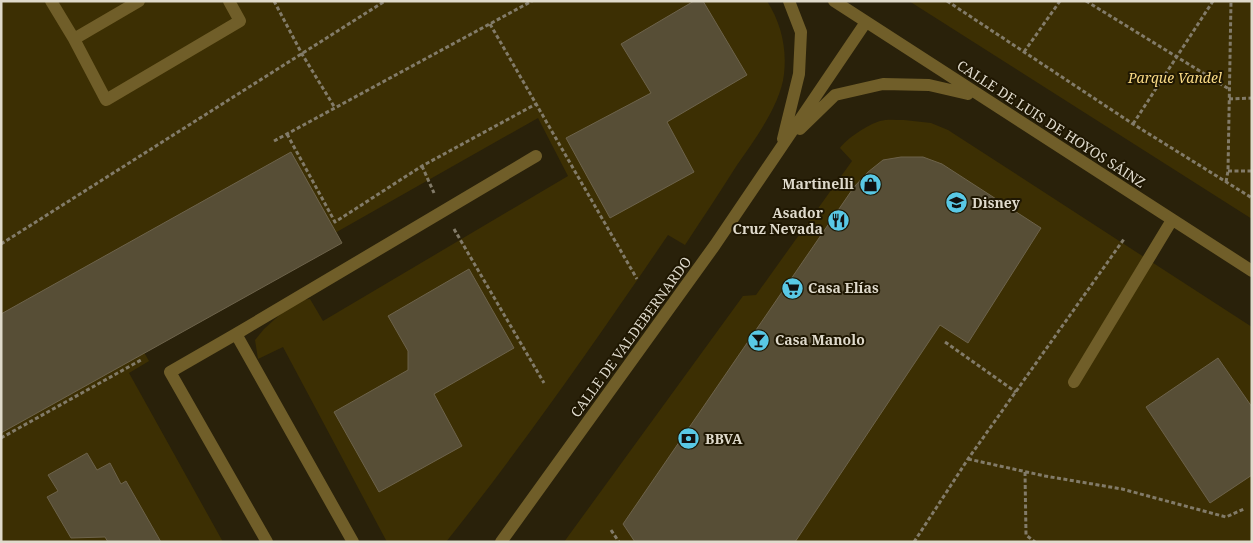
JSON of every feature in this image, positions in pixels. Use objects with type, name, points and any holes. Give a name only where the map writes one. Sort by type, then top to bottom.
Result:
[{"type":"street","points":[[51,1],[74,39],[106,100],[240,21],[229,1]]},
{"type":"street","points":[[74,39],[139,1]]},
{"type":"street","name":"CALLE DE VALDEBERNARDO","points":[[782,146],[799,74],[801,32],[789,1]]},
{"type":"street","name":"CALLE DE LUIS DE HOYOS SÁINZ","points":[[834,1],[1252,272]]},
{"type":"street","name":"CALLE DE VALDEBERNARDO","points":[[501,542],[716,245],[866,22]]},
{"type":"street","name":"CALLE DE VALDEBERNARDO","points":[[782,146],[835,95],[883,84],[930,85],[979,96]]},
{"type":"street","points":[[267,542],[170,372],[536,156]]},
{"type":"street","points":[[1074,382],[1172,220]]},
{"type":"street","points":[[236,334],[353,542]]},
{"type":"path","points":[[274,1],[302,54],[335,108]]},
{"type":"path","points":[[1,244],[385,1]]},
{"type":"path","points":[[274,141],[532,1]]},
{"type":"path","points":[[947,1],[1133,124],[1252,198]]},
{"type":"path","points":[[1024,52],[1060,1]]},
{"type":"path","points":[[1086,1],[1229,89]]},
{"type":"path","points":[[1133,124],[1214,1]]},
{"type":"path","points":[[1226,182],[1228,171],[1231,1]]},
{"type":"path","points":[[490,24],[638,279]]},
{"type":"path","points":[[1229,99],[1252,98]]},
{"type":"path","points":[[287,134],[335,222],[422,166],[536,104]]},
{"type":"path","points":[[422,166],[443,211],[544,383]]},
{"type":"path","points":[[1228,171],[1252,171]]},
{"type":"path","points":[[914,542],[968,459],[1124,239]]},
{"type":"path","points":[[945,342],[1016,392]]},
{"type":"path","points":[[1,438],[141,360]]},
{"type":"path","points":[[968,459],[1025,472],[1122,489],[1226,517],[1244,509]]},
{"type":"path","points":[[1025,472],[1026,535],[1035,542]]},
{"type":"path","points":[[611,530],[619,542]]},
{"type":"green space","points":[[1,1],[767,1],[776,18],[782,36],[785,64],[782,86],[766,122],[685,245],[668,235],[532,429],[446,542],[387,542],[283,347],[258,359],[255,340],[264,329],[295,301],[310,299],[323,321],[568,176],[538,118],[139,344],[149,361],[129,373],[223,542],[1,542]]},
{"type":"green space","name":"Parque Vandel","points":[[909,1],[1252,1],[1252,219]]},
{"type":"green space","points":[[904,120],[931,123],[948,130],[1252,327],[1252,542],[564,542],[743,296],[756,295],[852,161],[840,148],[843,144],[864,128],[880,121]]},
{"type":"building","points":[[694,1],[703,1],[747,75],[667,122],[694,172],[610,218],[566,138],[651,93],[621,44]]},
{"type":"building","points":[[291,152],[342,243],[1,433],[1,314]]},
{"type":"building","points":[[901,157],[923,157],[942,164],[1041,228],[968,343],[940,325],[795,542],[635,542],[623,524],[854,187],[883,160]]},
{"type":"building","points":[[469,269],[514,348],[434,394],[462,446],[379,492],[334,412],[408,370],[408,351],[388,316]]},
{"type":"building","points":[[1218,358],[1252,407],[1252,475],[1210,503],[1146,407]]},
{"type":"building","points":[[87,453],[97,470],[110,463],[121,484],[126,481],[161,542],[108,542],[105,537],[71,538],[47,497],[58,491],[48,475]]},
{"type":"place","name":"Martinelli","points":[[870,184]]},
{"type":"place","name":"Disney","points":[[956,203]]},
{"type":"place","name":"Asador Cruz Nevada","points":[[839,221]]},
{"type":"place","name":"Casa Elías","points":[[792,288]]},
{"type":"place","name":"Casa Manolo","points":[[759,340]]},
{"type":"place","name":"BBVA","points":[[689,439]]}]
